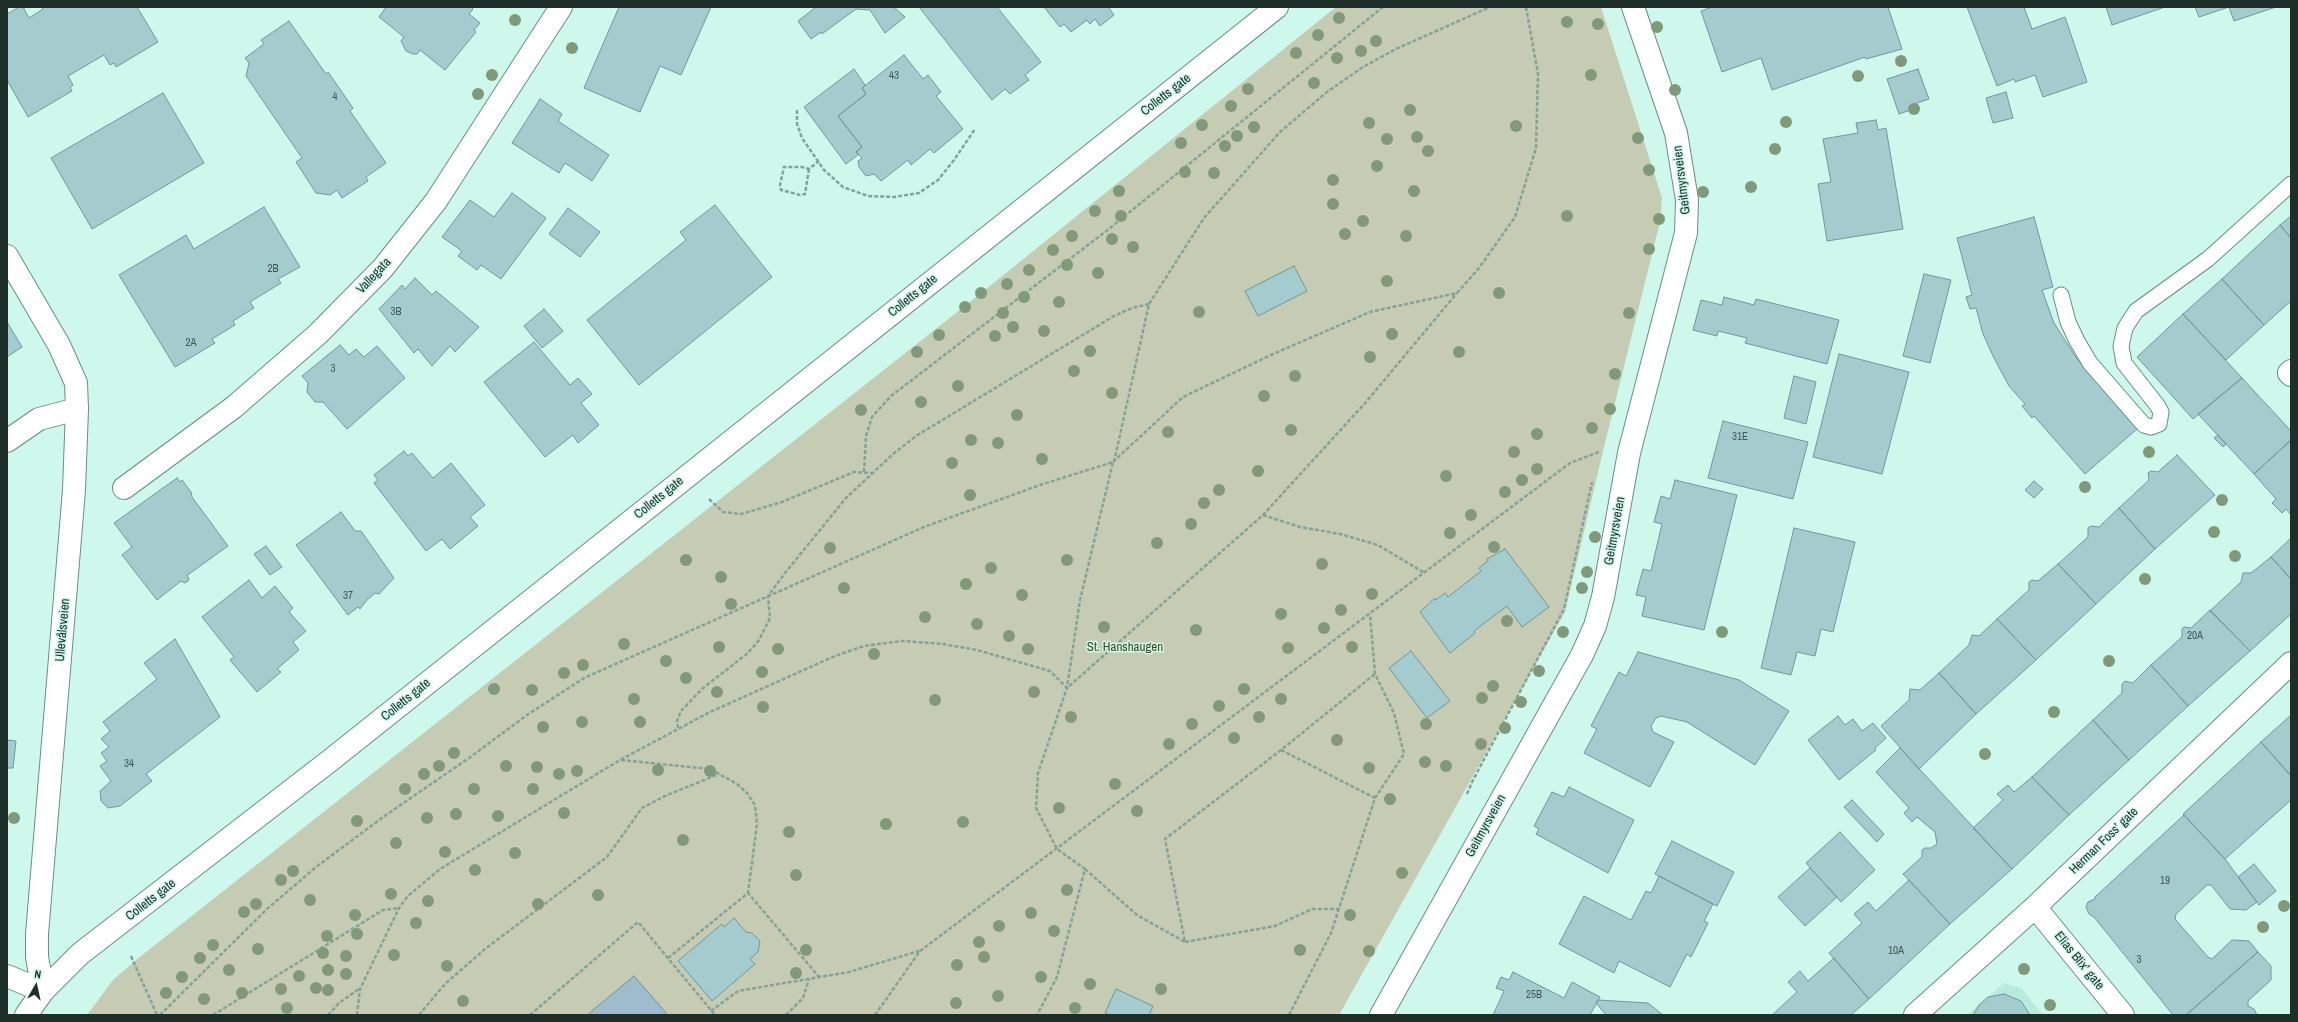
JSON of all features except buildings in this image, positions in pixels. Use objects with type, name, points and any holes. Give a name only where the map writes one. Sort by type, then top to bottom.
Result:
[{"type":"street","name":"Colletts gate","points":[[43,991],[80,954],[332,759],[1277,7]]},
{"type":"street","name":"Geitmyrsveien","points":[[1381,1015],[1582,655],[1595,626],[1603,598],[1629,453],[1686,233],[1687,200],[1683,167],[1676,133],[1633,7]]},
{"type":"street","name":"Vallegata","points":[[124,488],[234,407],[318,334],[383,268],[436,201],[555,10]]},
{"type":"street","name":"Ullevålsveien","points":[[7,256],[59,345],[76,383],[77,409],[74,490],[37,934],[38,957],[43,991]]},
{"type":"street","points":[[7,441],[39,419],[77,409]]},
{"type":"street","name":"Herman Foss’ gate","points":[[1915,1015],[2035,907],[2291,663]]},
{"type":"street","name":"Elias Blix’ gate","points":[[2035,907],[2123,1015]]},
{"type":"street","points":[[7,976],[43,991],[26,1015]]},
{"type":"lane","points":[[2061,295],[2068,322],[2090,363],[2144,425],[2151,427],[2159,424],[2161,412],[2157,404],[2124,363],[2121,346],[2125,328],[2136,311],[2208,259],[2243,229],[2291,184]]},
{"type":"path","points":[[864,472],[866,436],[872,418],[891,396],[1105,232],[1383,7]]},
{"type":"path","points":[[1339,909],[1312,909],[1274,926],[1184,942],[1137,914],[1085,869],[1057,848],[1036,808],[1038,773],[1067,688],[1080,600],[1114,462],[1149,304],[1204,218],[1280,132],[1327,92],[1363,67],[1396,49],[1490,7]]},
{"type":"path","points":[[1067,688],[1264,515],[1366,402],[1479,268],[1515,217],[1536,148],[1538,74],[1526,7]]},
{"type":"path","points":[[797,110],[797,124],[802,138],[824,170],[843,187],[868,196],[894,197],[919,193],[938,180],[954,160],[975,129]]},
{"type":"path","points":[[809,169],[802,167],[784,167],[780,185],[781,190],[800,195],[805,194],[809,169],[819,161]]},
{"type":"path","points":[[131,956],[158,1015],[266,910],[316,867],[386,815],[469,758],[527,715],[584,678],[924,527],[1040,485],[1114,462],[1182,397],[1273,354],[1370,312],[1457,293]]},
{"type":"path","points":[[678,728],[677,721],[681,711],[702,689],[748,653],[759,640],[770,618],[768,596],[846,498],[893,454],[916,436],[1114,316],[1132,308],[1149,304]]},
{"type":"path","points":[[875,1015],[920,951],[1570,463],[1603,451],[1629,453]]},
{"type":"path","points":[[709,499],[723,512],[741,514],[782,502],[841,477],[864,472],[872,473]]},
{"type":"path","points":[[1467,794],[1564,609],[1592,482]]},
{"type":"path","points":[[1264,515],[1300,527],[1340,534],[1378,545],[1424,573]]},
{"type":"path","points":[[1289,1015],[1331,933],[1375,798],[1404,754],[1394,713],[1374,674],[1370,614]]},
{"type":"path","points":[[357,1015],[360,989],[399,908],[408,896],[440,869],[620,760],[678,728],[835,656],[864,646],[904,641],[942,644],[977,650],[1050,671],[1067,688]]},
{"type":"path","points":[[1184,942],[1165,839],[1280,750],[1374,674]]},
{"type":"path","points":[[1280,750],[1375,798]]},
{"type":"path","points":[[620,760],[710,769],[737,784],[747,793],[755,805],[757,824],[748,893],[668,958]]},
{"type":"path","points":[[419,1015],[445,984],[485,948],[607,857],[642,808],[667,795],[718,774]]},
{"type":"path","points":[[1038,1015],[1057,977],[1085,869]]},
{"type":"path","points":[[748,893],[820,977]]},
{"type":"path","points":[[213,1015],[383,910],[399,908]]},
{"type":"path","points":[[530,1015],[638,922],[715,1015]]},
{"type":"path","points":[[711,1011],[738,991],[849,972],[920,951]]},
{"type":"path","points":[[786,1015],[803,998],[809,979]]},
{"type":"path","points":[[328,1015],[339,1003],[360,989]]},
{"type":"shaded area","points":[[2004,983],[2021,988],[2043,1015],[1967,1015]]},
{"type":"green space","name":"St. Hanshaugen","points":[[1336,7],[1601,7],[1662,198],[1660,222],[1565,612],[1339,1015],[87,1015],[113,980],[136,960],[975,298]]},
{"type":"water","points":[[634,976],[668,1015],[587,1015]]}]
